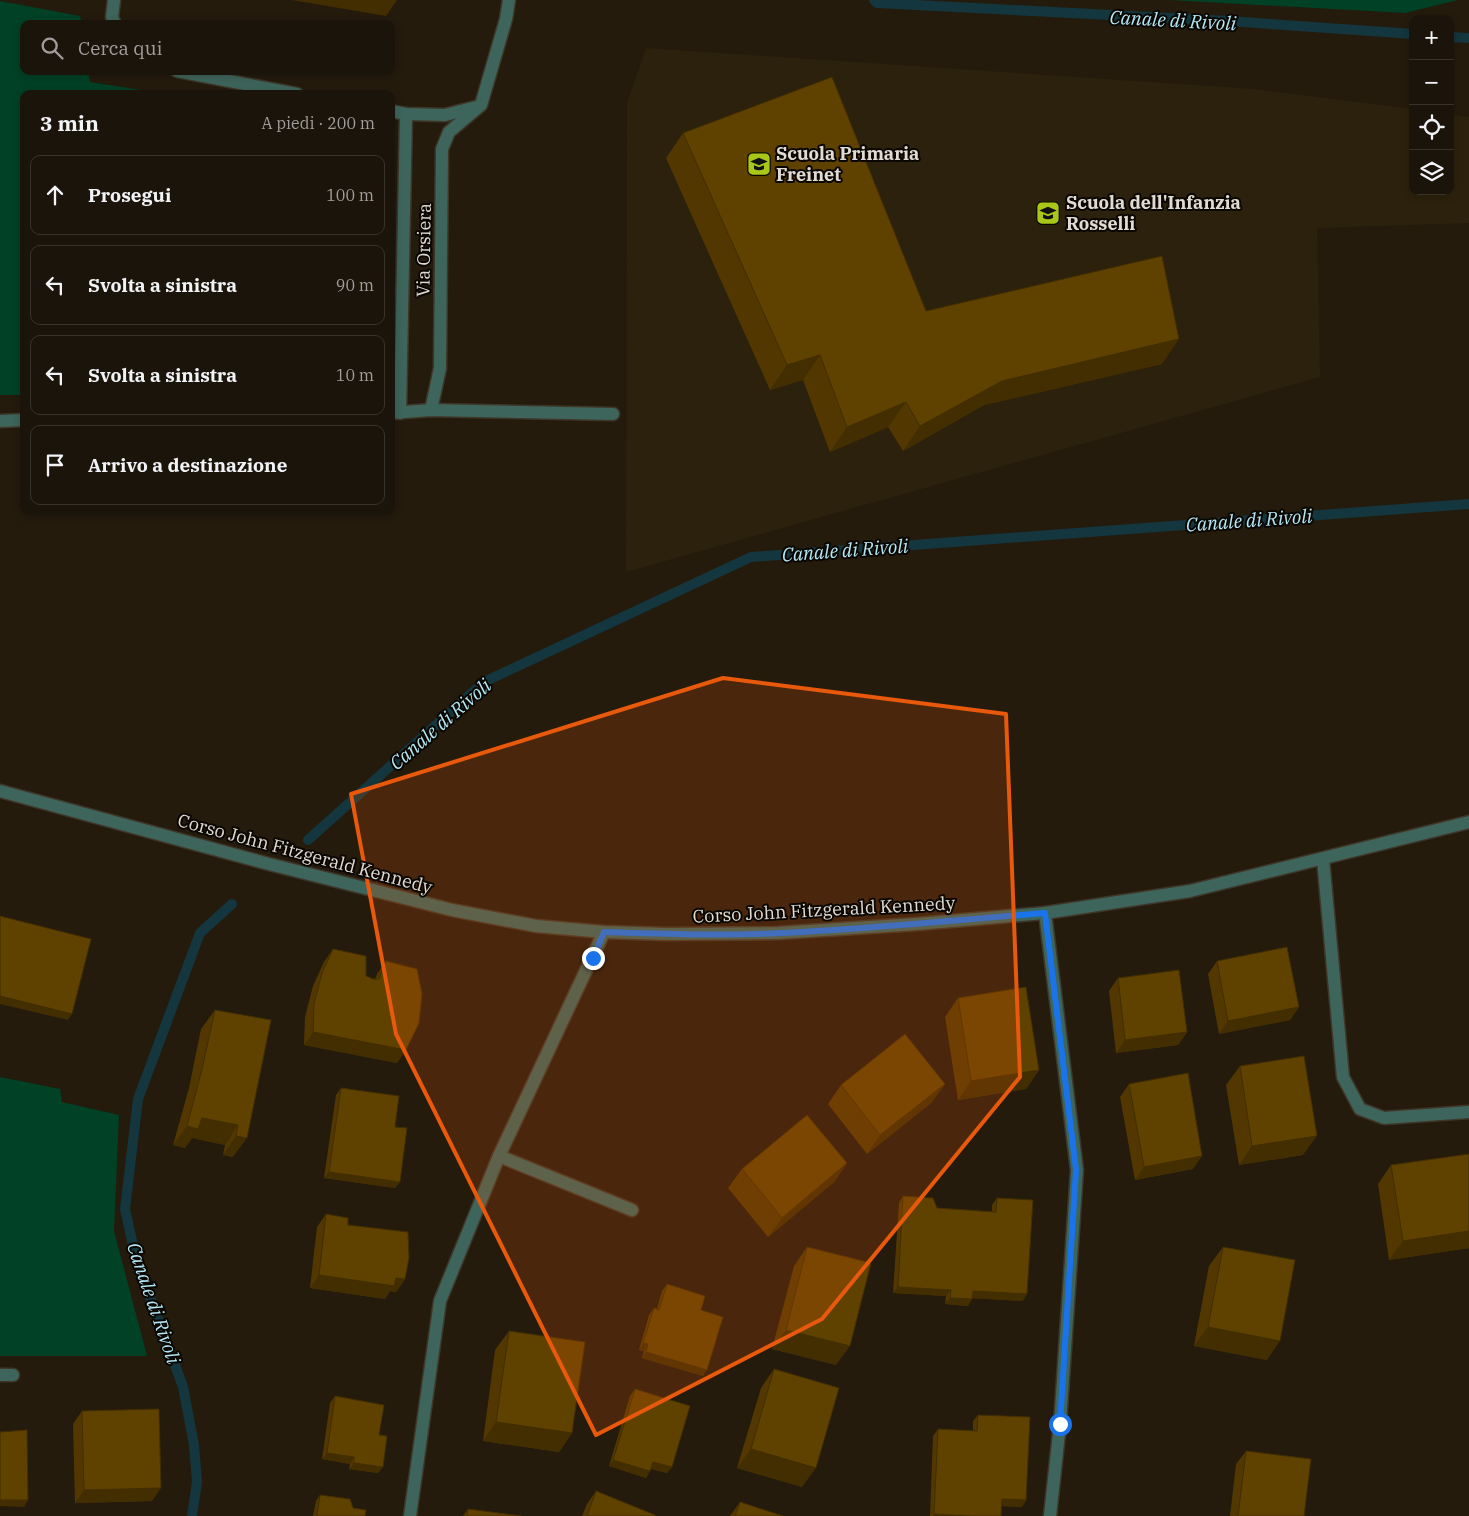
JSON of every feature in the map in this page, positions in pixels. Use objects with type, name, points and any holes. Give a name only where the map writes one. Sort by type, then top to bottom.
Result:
[{"type":"street","points":[[113,20],[114,0]]},
{"type":"street","points":[[395,112],[406,114],[446,115],[481,106],[506,19],[509,0]]},
{"type":"street","points":[[198,75],[277,90]]},
{"type":"street","name":"Via Orsiera","points":[[431,410],[440,368],[442,148],[449,132],[481,106]]},
{"type":"street","name":"Via Orsiera","points":[[406,114],[396,413],[431,410],[613,414]]},
{"type":"street","points":[[0,421],[20,420]]},
{"type":"street","name":"Corso John Fitzgerald Kennedy","points":[[0,791],[265,863],[452,910],[536,926],[604,932],[667,934],[778,933],[1045,913],[1190,891],[1469,822]]},
{"type":"street","points":[[1323,858],[1343,1077],[1360,1110],[1384,1118],[1469,1112]]},
{"type":"street","points":[[1045,913],[1076,1170],[1060,1424],[1050,1516]]},
{"type":"street","points":[[410,1516],[440,1301],[499,1156],[604,932]]},
{"type":"street","points":[[499,1156],[632,1210]]},
{"type":"highlighted area","points":[[723,678],[1006,714],[1020,1077],[822,1319],[596,1435],[396,1034],[351,794]]},
{"type":"shaded area","points":[[646,48],[1255,89],[1409,108],[1409,195],[1454,195],[1454,115],[1469,117],[1469,223],[1317,228],[1320,377],[626,572],[627,103]]},
{"type":"green space","points":[[1169,0],[1458,0],[1405,13]]},
{"type":"green space","points":[[0,1],[80,16],[81,20],[20,20],[20,75],[89,75],[90,82],[141,90],[20,90],[20,395],[0,395]]},
{"type":"green space","points":[[0,1077],[60,1089],[62,1102],[119,1115],[114,1231],[147,1356],[0,1356]]},
{"type":"building","points":[[832,77],[926,311],[1162,256],[1179,339],[1002,381],[920,426],[906,402],[847,427],[820,355],[787,365],[683,133]]},
{"type":"building","points":[[0,916],[91,939],[72,1014],[0,996]]},
{"type":"building","points":[[1287,947],[1299,1007],[1228,1021],[1217,961]]},
{"type":"building","points":[[333,949],[366,956],[366,976],[373,979],[379,979],[386,961],[417,969],[422,994],[419,1023],[406,1050],[313,1032],[314,1004],[322,973]]},
{"type":"building","points":[[1179,970],[1187,1032],[1125,1040],[1118,978]]},
{"type":"building","points":[[1026,987],[1039,1070],[971,1081],[958,998]]},
{"type":"building","points":[[215,1010],[271,1020],[247,1138],[236,1136],[238,1125],[202,1118],[198,1129],[187,1126]]},
{"type":"building","points":[[905,1034],[945,1084],[880,1135],[841,1085]]},
{"type":"building","points":[[1304,1056],[1317,1136],[1252,1146],[1240,1066]]},
{"type":"building","points":[[1188,1073],[1202,1156],[1144,1167],[1129,1084]]},
{"type":"building","points":[[341,1088],[399,1096],[395,1127],[407,1128],[400,1182],[329,1172]]},
{"type":"building","points":[[807,1115],[847,1163],[782,1218],[742,1169]]},
{"type":"building","points":[[1469,1154],[1469,1231],[1403,1241],[1391,1165]]},
{"type":"building","points":[[903,1196],[933,1198],[937,1208],[996,1212],[997,1198],[1033,1200],[1027,1294],[973,1291],[972,1299],[950,1298],[951,1290],[898,1287]]},
{"type":"building","points":[[326,1214],[348,1218],[348,1225],[408,1232],[409,1258],[405,1279],[396,1278],[394,1286],[319,1275]]},
{"type":"building","points":[[807,1247],[871,1263],[850,1346],[786,1330]]},
{"type":"building","points":[[1223,1247],[1295,1260],[1280,1341],[1208,1327]]},
{"type":"building","points":[[667,1284],[705,1296],[701,1310],[723,1317],[707,1370],[646,1352],[648,1344],[643,1343],[654,1308],[659,1310]]},
{"type":"building","points":[[509,1331],[585,1342],[572,1433],[496,1422]]},
{"type":"building","points":[[774,1369],[839,1388],[816,1468],[751,1449]]},
{"type":"building","points":[[635,1389],[690,1406],[672,1467],[653,1462],[650,1471],[613,1460]]},
{"type":"building","points":[[335,1396],[384,1405],[379,1435],[387,1436],[383,1467],[354,1463],[354,1457],[327,1453]]},
{"type":"building","points":[[159,1409],[161,1488],[84,1490],[82,1411]]},
{"type":"building","points":[[978,1415],[1030,1417],[1026,1500],[1002,1499],[1001,1516],[934,1514],[938,1429],[977,1431]]},
{"type":"building","points":[[27,1430],[28,1500],[0,1500],[0,1432]]},
{"type":"building","points":[[1246,1451],[1311,1459],[1304,1516],[1238,1516]]},
{"type":"building","points":[[596,1491],[655,1515],[655,1516],[587,1516]]},
{"type":"building","points":[[320,1495],[350,1499],[353,1508],[366,1510],[365,1516],[317,1516]]},
{"type":"building","points":[[740,1502],[783,1516],[735,1516]]},
{"type":"building","points":[[468,1509],[521,1516],[467,1516]]},
{"type":"waterway","name":"Canale di Rivoli","points":[[874,0],[877,3],[1228,21],[1409,34]]},
{"type":"waterway","name":"Canale di Rivoli","points":[[1454,37],[1469,38]]},
{"type":"waterway","name":"Canale di Rivoli","points":[[308,840],[484,682],[751,557],[1469,504]]},
{"type":"waterway","name":"Canale di Rivoli","points":[[192,1516],[197,1482],[194,1445],[183,1387],[136,1259],[125,1209],[138,1099],[200,933],[232,904]]},
{"type":"place","name":"Scuola Primaria Freinet","points":[[759,164]]},
{"type":"place","name":"Scuola dell'Infanzia Rosselli","points":[[1048,213]]},
{"type":"route","points":[[593,958],[604,932],[667,934],[778,933],[1045,913],[1076,1170],[1060,1424]]}]
